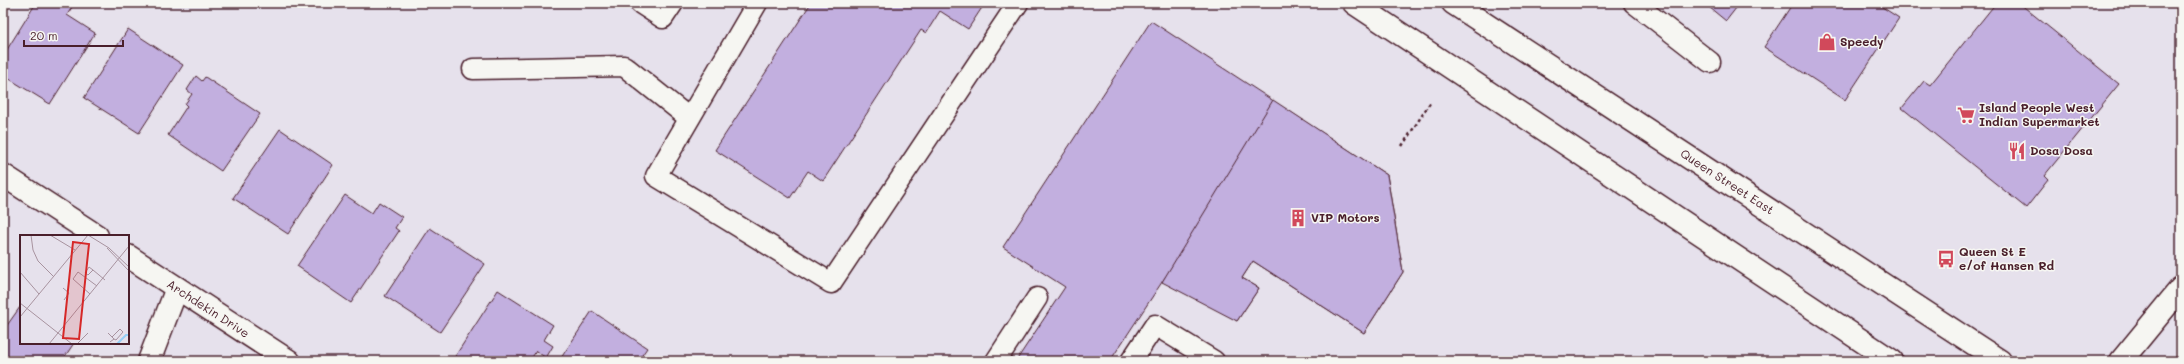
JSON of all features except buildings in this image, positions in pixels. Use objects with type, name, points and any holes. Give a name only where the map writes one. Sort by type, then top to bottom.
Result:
[{"type":"main road","points":[[1354,3],[1892,361]]},
{"type":"main road","name":"Queen Street East","points":[[1453,3],[2000,361]]},
{"type":"main road","points":[[3,175],[95,235]]},
{"type":"main road","name":"Archdekin Drive","points":[[129,257],[288,361]]},
{"type":"main road","points":[[149,361],[177,288]]},
{"type":"main road","points":[[2122,361],[2181,288]]},
{"type":"lane","points":[[640,3],[663,18],[672,3]]},
{"type":"lane","points":[[757,3],[656,176],[832,283],[1018,3]]},
{"type":"lane","points":[[1634,3],[1710,62]]},
{"type":"lane","points":[[473,69],[624,66],[689,118]]},
{"type":"lane","points":[[996,361],[1037,298]]},
{"type":"lane","points":[[1131,361],[1155,325],[1214,361]]},
{"type":"path","points":[[1402,146],[1430,103]]},
{"type":"place","name":"Speedy","points":[[1827,42]]},
{"type":"place","name":"Island People West Indian Supermarket","points":[[1966,115]]},
{"type":"place","name":"Dosa Dosa","points":[[2017,151]]},
{"type":"place","name":"VIP Motors","points":[[1298,218]]},
{"type":"place","name":"Queen St E e/of Hansen Rd","points":[[1946,259]]}]
